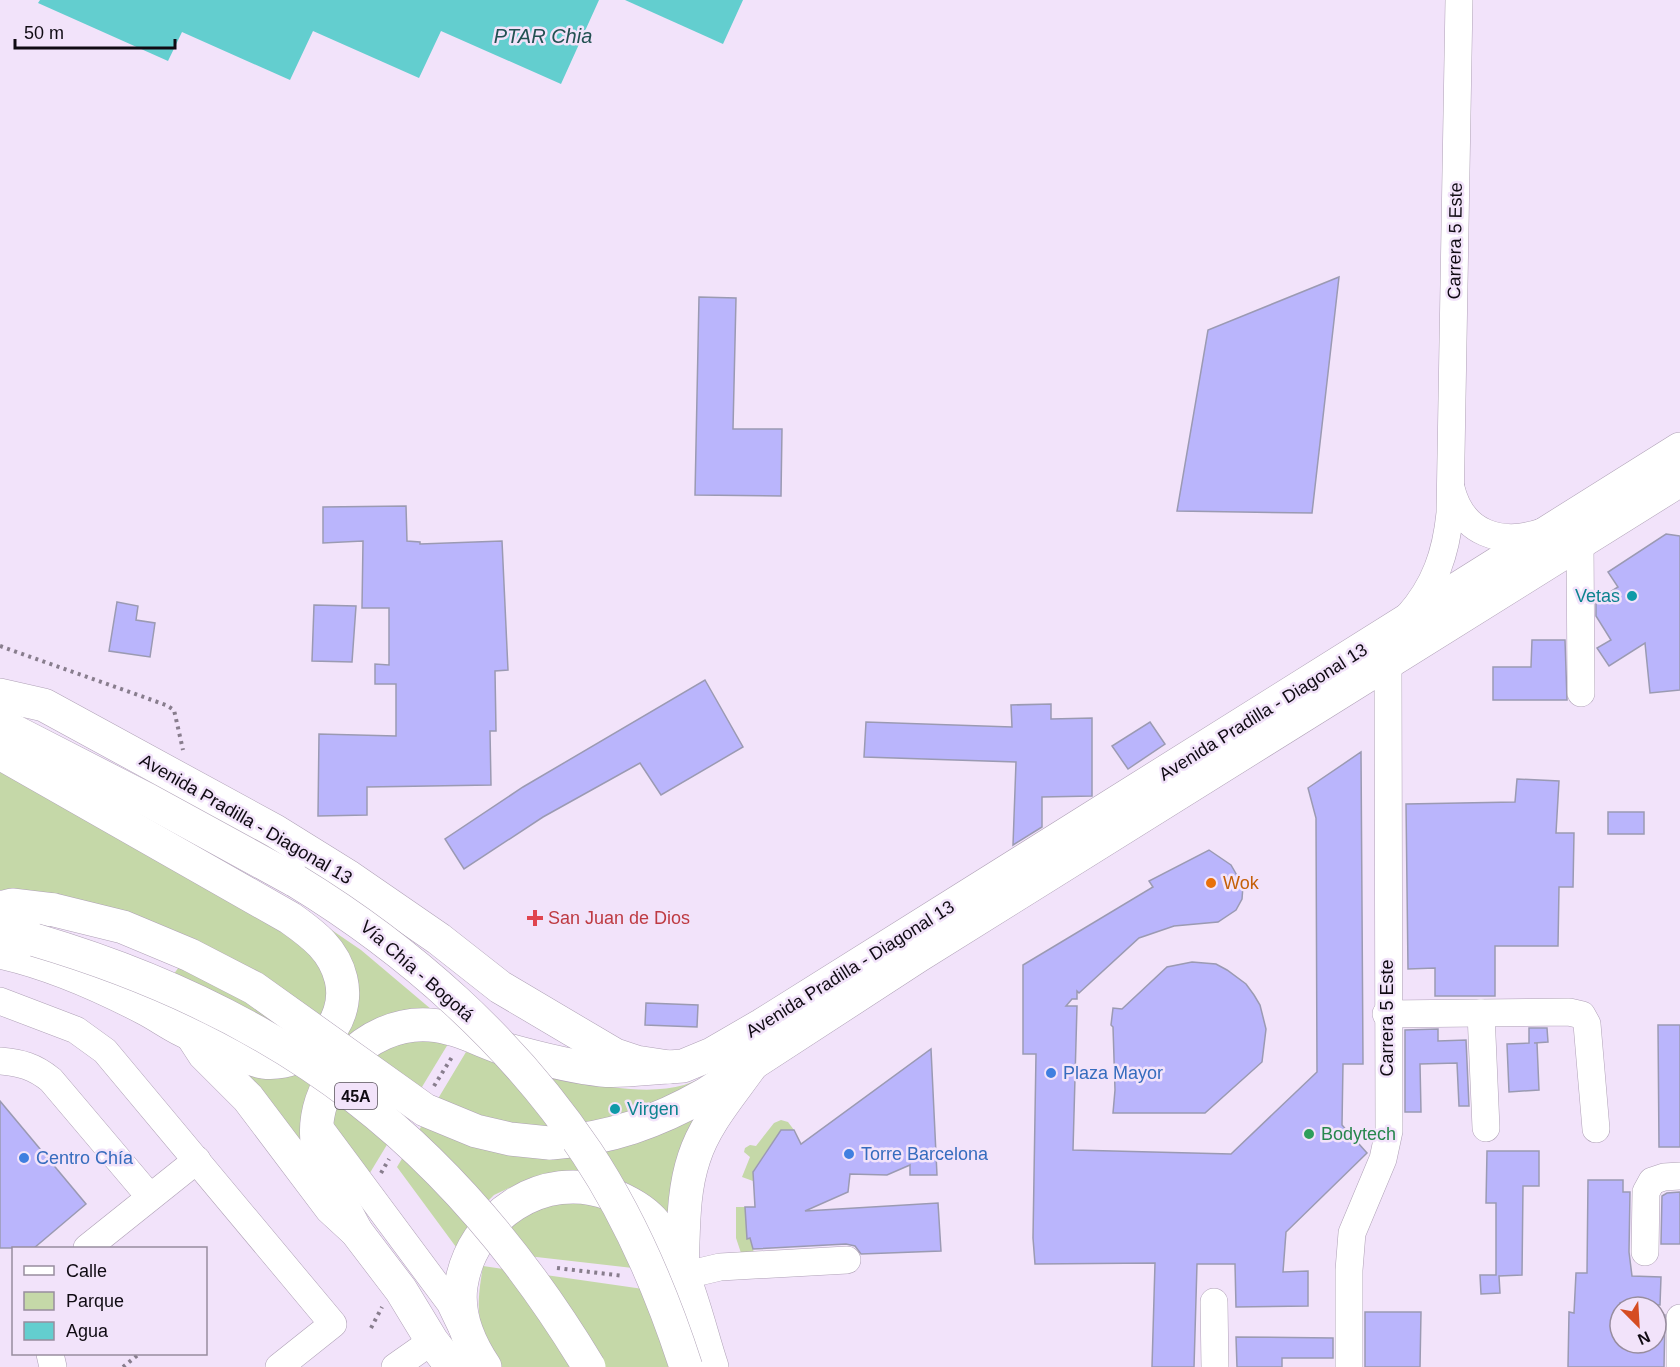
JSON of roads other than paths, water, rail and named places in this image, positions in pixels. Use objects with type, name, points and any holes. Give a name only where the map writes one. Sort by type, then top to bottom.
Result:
[{"type":"main road","name":"Avenida Pradilla - Diagonal 13","points":[[0,695],[44,705],[275,831],[349,877],[439,939],[500,987],[590,1042],[636,1062],[669,1067],[682,1066],[712,1054],[762,1024],[1680,449]]},
{"type":"main road","name":"Avenida Pradilla - Diagonal 13","points":[[0,908],[12,905],[54,910],[123,927],[190,955],[254,988],[425,1110],[476,1131],[510,1139],[549,1143],[600,1138],[654,1121],[698,1099],[939,943],[1680,480]]},
{"type":"main road","name":"Vía Chía - Bogotá","points":[[0,724],[148,800],[296,881],[351,915],[401,952],[494,1039],[587,1153],[646,1260],[686,1367]]},
{"type":"main road","points":[[0,753],[290,918],[326,947],[336,963],[342,982],[342,1000],[338,1017],[320,1044],[307,1053],[290,1060],[263,1062],[248,1058],[218,1041],[191,1034],[98,986],[50,966],[0,952]]},
{"type":"main road","name":"45A","points":[[0,924],[35,940],[130,970],[204,1002],[308,1062],[357,1097],[403,1135],[487,1221],[530,1276],[589,1367]]},
{"type":"main road","points":[[356,1231],[326,1171],[318,1148],[317,1124],[334,1074],[347,1057],[377,1036],[413,1025],[445,1027],[507,1049],[602,1070],[669,1067]]},
{"type":"main road","points":[[191,1034],[204,1054],[248,1098],[331,1208],[356,1231],[401,1290],[432,1341],[470,1360]]},
{"type":"main road","points":[[682,1276],[684,1210],[694,1156],[706,1129],[753,1063]]},
{"type":"main road","points":[[470,1360],[462,1317],[461,1286],[469,1257],[482,1233],[500,1214],[522,1199],[547,1190],[574,1187],[600,1190],[625,1200],[651,1219],[671,1245],[712,1367]]},
{"type":"street","name":"Carrera 5 Este","points":[[1399,626],[1421,602],[1437,574],[1446,544],[1450,482],[1459,0]]},
{"type":"street","name":"Carrera 5 Este","points":[[1450,482],[1455,505],[1473,525],[1496,537],[1521,539],[1546,531]]},
{"type":"street","points":[[1580,542],[1581,693]]},
{"type":"street","name":"Carrera 5 Este","points":[[1349,1367],[1349,1270],[1352,1233],[1383,1159],[1389,1131],[1386,1014],[1388,663]]},
{"type":"street","points":[[0,1001],[49,1018],[87,1035],[96,1042],[333,1324],[279,1367]]},
{"type":"street","points":[[1386,1014],[1569,1012],[1582,1015],[1587,1024],[1596,1129]]},
{"type":"street","points":[[1481,1013],[1486,1128]]},
{"type":"street","points":[[0,1061],[26,1064],[51,1080],[150,1197]]},
{"type":"street","points":[[317,1124],[450,1303],[470,1360]]},
{"type":"street","points":[[88,1247],[197,1160]]},
{"type":"street","points":[[1645,1252],[1646,1192],[1652,1181],[1664,1177],[1680,1176]]},
{"type":"street","points":[[682,1276],[720,1267],[847,1260]]},
{"type":"street","points":[[1214,1302],[1215,1367]]},
{"type":"street","points":[[1680,1318],[1680,1367]]},
{"type":"street","points":[[395,1367],[432,1341]]},
{"type":"water","name":"PTAR Chia","points":[[40,0],[599,0],[561,84],[441,31],[419,78],[313,31],[290,80],[182,32],[168,61],[38,3]]},
{"type":"water","name":"PTAR Chia","points":[[625,0],[743,0],[723,44]]},
{"type":"place","name":"Vetas","points":[[1632,596]]},
{"type":"place","name":"Wok","points":[[1211,883]]},
{"type":"place","name":"San Juan de Dios","points":[[535,918]]},
{"type":"place","name":"Plaza Mayor","points":[[1051,1073]]},
{"type":"place","name":"Virgen","points":[[615,1109]]},
{"type":"place","name":"Bodytech","points":[[1309,1134]]},
{"type":"place","name":"Torre Barcelona","points":[[849,1154]]},
{"type":"place","name":"Centro Chía","points":[[24,1158]]}]
